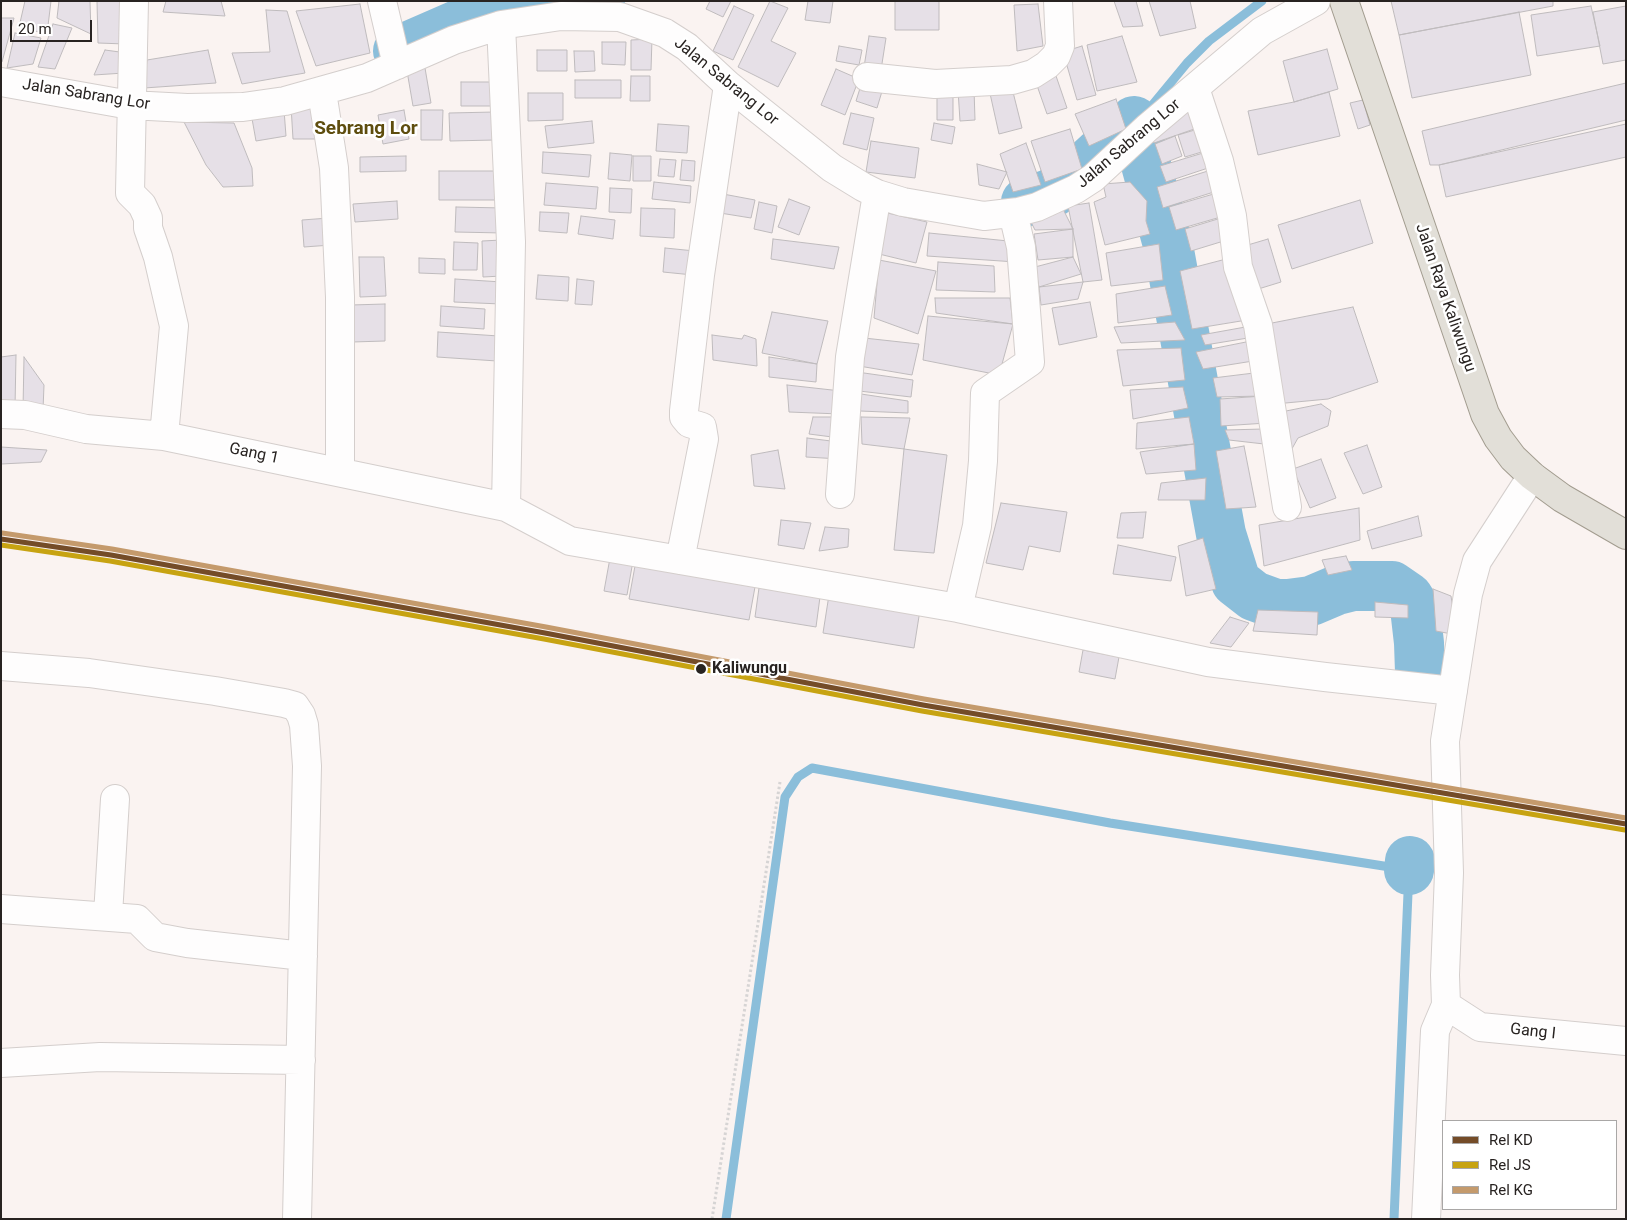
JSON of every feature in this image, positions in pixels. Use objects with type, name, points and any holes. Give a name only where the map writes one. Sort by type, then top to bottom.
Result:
[{"type":"main road","name":"Jalan Raya Kaliwungu","points":[[1344,1],[1485,414],[1498,438],[1513,458],[1532,476],[1562,498],[1626,535]]},
{"type":"street","points":[[134,1],[130,97],[130,193],[142,205],[148,218],[148,228],[158,256],[174,326],[164,436]]},
{"type":"street","points":[[382,1],[395,55]]},
{"type":"street","points":[[867,77],[935,84],[1012,80],[1033,74],[1056,56],[1060,46],[1058,1]]},
{"type":"street","name":"Jalan Sabrang Lor","points":[[1,82],[130,97],[187,108],[243,107],[285,101],[367,78],[395,55],[454,40],[501,25],[561,16],[620,17],[666,33],[687,47],[728,85],[832,168],[877,194],[984,216],[1013,213],[1051,202],[1093,178],[1147,128],[1262,31],[1316,1]]},
{"type":"street","points":[[501,25],[511,242],[506,507]]},
{"type":"street","points":[[680,560],[704,439],[702,427],[689,423],[684,417],[684,411],[698,284],[728,85]]},
{"type":"street","points":[[1196,88],[1219,160],[1232,216],[1238,267],[1258,325],[1287,507]]},
{"type":"street","points":[[322,92],[334,168],[340,297],[340,472]]},
{"type":"street","points":[[840,494],[850,356],[877,194]]},
{"type":"street","points":[[958,608],[977,526],[983,461],[986,393],[1030,362],[1021,247],[1013,213]]},
{"type":"street","name":"Gang 1","points":[[1,414],[25,415],[86,429],[164,436],[340,472],[506,507],[570,540],[958,608],[1208,662],[1453,691]]},
{"type":"street","points":[[1426,1219],[1435,1032],[1446,1005],[1448,873],[1445,741],[1468,594],[1477,561],[1532,476]]},
{"type":"street","points":[[1,666],[89,673],[215,691],[295,706],[301,714],[304,725],[307,766],[297,1219]]},
{"type":"street","points":[[108,915],[115,799]]},
{"type":"street","points":[[1,909],[50,914],[108,915],[137,919],[155,937],[303,956]]},
{"type":"street","name":"Gang I","points":[[1446,1005],[1480,1026],[1626,1041]]},
{"type":"street","points":[[1,1063],[100,1056],[301,1060]]},
{"type":"path","points":[[712,1219],[780,782]]},
{"type":"building","points":[[25,1],[51,1],[47,34],[19,27]]},
{"type":"building","points":[[59,1],[90,1],[91,34],[57,18]]},
{"type":"building","points":[[97,1],[127,1],[125,44],[98,43]]},
{"type":"building","points":[[166,1],[221,1],[225,16],[163,12]]},
{"type":"building","points":[[710,1],[731,1],[723,17],[706,9]]},
{"type":"building","points":[[770,1],[788,8],[771,41],[796,53],[778,87],[738,67]]},
{"type":"building","points":[[808,1],[833,1],[830,23],[805,20]]},
{"type":"building","points":[[895,1],[939,1],[939,30],[895,30]]},
{"type":"building","points":[[1114,1],[1136,1],[1143,26],[1123,27]]},
{"type":"building","points":[[1149,1],[1190,1],[1196,28],[1160,36]]},
{"type":"building","points":[[1391,1],[1553,1],[1553,6],[1399,35]]},
{"type":"building","points":[[360,4],[370,53],[316,66],[296,11]]},
{"type":"building","points":[[1038,4],[1043,46],[1017,51],[1014,5]]},
{"type":"building","points":[[734,6],[754,15],[733,60],[713,51]]},
{"type":"building","points":[[1591,6],[1600,46],[1537,56],[1531,15]]},
{"type":"building","points":[[1626,6],[1626,60],[1603,64],[1593,12]]},
{"type":"building","points":[[266,10],[287,11],[305,73],[242,84],[232,53],[270,52]]},
{"type":"building","points":[[1519,12],[1531,75],[1412,98],[1399,35]]},
{"type":"building","points":[[1,18],[14,18],[2,62],[1,62]]},
{"type":"building","points":[[53,24],[72,28],[55,69],[38,67]]},
{"type":"building","points":[[15,33],[41,38],[33,64],[7,68]]},
{"type":"building","points":[[869,36],[886,38],[881,70],[864,67]]},
{"type":"building","points":[[1122,36],[1137,82],[1097,91],[1087,45]]},
{"type":"building","points":[[652,39],[651,70],[631,70],[631,40]]},
{"type":"building","points":[[602,42],[626,42],[625,65],[602,64]]},
{"type":"building","points":[[839,46],[862,50],[859,65],[836,61]]},
{"type":"building","points":[[1082,46],[1096,95],[1077,100],[1063,52]]},
{"type":"building","points":[[1327,49],[1338,89],[1294,102],[1283,61]]},
{"type":"building","points":[[105,50],[127,53],[124,73],[94,75]]},
{"type":"building","points":[[208,50],[216,83],[144,88],[147,60]]},
{"type":"building","points":[[537,50],[567,50],[567,71],[537,71]]},
{"type":"building","points":[[574,51],[594,51],[595,71],[575,72]]},
{"type":"building","points":[[425,68],[431,103],[413,106],[407,71]]},
{"type":"building","points":[[836,69],[859,79],[845,115],[821,105]]},
{"type":"building","points":[[1054,70],[1067,108],[1047,114],[1034,77]]},
{"type":"building","points":[[631,76],[650,76],[650,101],[630,101]]},
{"type":"building","points":[[575,80],[621,80],[621,98],[575,98]]},
{"type":"building","points":[[461,82],[496,82],[497,106],[461,106]]},
{"type":"building","points":[[862,82],[883,88],[877,108],[856,101]]},
{"type":"building","points":[[1626,83],[1626,120],[1439,165],[1430,165],[1422,131]]},
{"type":"building","points":[[1011,84],[1022,128],[999,134],[989,89]]},
{"type":"building","points":[[974,89],[975,120],[960,121],[958,90]]},
{"type":"building","points":[[1329,92],[1340,136],[1258,155],[1248,111],[1294,102]]},
{"type":"building","points":[[528,93],[563,93],[563,120],[528,121]]},
{"type":"building","points":[[937,93],[953,93],[953,120],[937,120]]},
{"type":"building","points":[[1116,99],[1126,129],[1089,146],[1075,114]]},
{"type":"building","points":[[1363,100],[1370,125],[1358,129],[1350,103]]},
{"type":"building","points":[[322,105],[325,139],[293,139],[291,106]]},
{"type":"building","points":[[1194,108],[1200,127],[1154,143],[1151,133]]},
{"type":"building","points":[[284,110],[286,136],[256,141],[251,113]]},
{"type":"building","points":[[404,110],[409,139],[383,144],[378,115]]},
{"type":"building","points":[[421,110],[443,110],[442,140],[421,140]]},
{"type":"building","points":[[495,112],[495,140],[450,141],[449,113]]},
{"type":"building","points":[[851,113],[874,118],[867,150],[843,144]]},
{"type":"building","points":[[592,121],[594,143],[548,148],[545,126]]},
{"type":"building","points":[[184,122],[234,123],[252,168],[253,186],[223,187],[206,165]]},
{"type":"building","points":[[934,123],[955,127],[952,144],[931,140]]},
{"type":"building","points":[[658,124],[689,126],[687,153],[656,151]]},
{"type":"building","points":[[1626,124],[1626,157],[1446,197],[1439,165]]},
{"type":"building","points":[[1070,129],[1082,169],[1045,182],[1031,141]]},
{"type":"building","points":[[1198,129],[1205,151],[1185,157],[1178,135]]},
{"type":"building","points":[[1175,136],[1182,156],[1162,164],[1155,144]]},
{"type":"building","points":[[871,141],[919,148],[915,178],[866,172]]},
{"type":"building","points":[[1026,143],[1041,185],[1013,192],[1000,154]]},
{"type":"building","points":[[543,152],[591,155],[589,177],[542,173]]},
{"type":"building","points":[[610,153],[632,155],[630,181],[608,179]]},
{"type":"building","points":[[1203,153],[1208,168],[1166,182],[1160,166]]},
{"type":"building","points":[[406,156],[406,171],[360,172],[360,157]]},
{"type":"building","points":[[633,156],[651,156],[651,181],[633,181]]},
{"type":"building","points":[[660,159],[676,160],[674,177],[658,176]]},
{"type":"building","points":[[682,160],[695,161],[694,181],[680,180]]},
{"type":"building","points":[[977,164],[1007,172],[999,189],[979,185]]},
{"type":"building","points":[[1211,170],[1217,191],[1163,208],[1157,187]]},
{"type":"building","points":[[439,171],[496,171],[496,200],[439,200]]},
{"type":"building","points":[[654,182],[691,186],[690,203],[652,199]]},
{"type":"building","points":[[1130,182],[1147,201],[1146,221],[1150,234],[1105,245],[1094,202],[1106,197],[1103,184]]},
{"type":"building","points":[[546,183],[598,187],[596,209],[544,205]]},
{"type":"building","points":[[610,188],[632,189],[631,213],[609,212]]},
{"type":"building","points":[[1217,193],[1224,216],[1176,230],[1169,207]]},
{"type":"building","points":[[723,194],[755,200],[751,218],[720,213]]},
{"type":"building","points":[[789,199],[810,207],[799,235],[778,227]]},
{"type":"building","points":[[1360,200],[1373,243],[1292,269],[1278,225]]},
{"type":"building","points":[[397,201],[398,219],[355,222],[353,204]]},
{"type":"building","points":[[759,202],[777,206],[772,233],[754,229]]},
{"type":"building","points":[[1089,203],[1102,280],[1083,282],[1068,206]]},
{"type":"building","points":[[456,207],[504,208],[503,233],[455,232]]},
{"type":"building","points":[[1062,207],[1073,229],[1035,230],[1027,214]]},
{"type":"building","points":[[641,208],[675,209],[674,238],[640,236]]},
{"type":"building","points":[[540,212],[569,213],[567,233],[539,231]]},
{"type":"building","points":[[883,212],[927,222],[916,263],[879,254]]},
{"type":"building","points":[[581,216],[615,220],[613,239],[578,234]]},
{"type":"building","points":[[329,218],[331,245],[304,247],[302,220]]},
{"type":"building","points":[[1221,218],[1227,240],[1191,251],[1185,229]]},
{"type":"building","points":[[1073,229],[1073,257],[1038,260],[1034,234]]},
{"type":"building","points":[[929,233],[1018,242],[1016,262],[927,256]]},
{"type":"building","points":[[773,239],[839,247],[834,269],[771,259]]},
{"type":"building","points":[[1268,239],[1281,282],[1255,290],[1241,247]]},
{"type":"building","points":[[502,240],[502,276],[483,277],[482,241]]},
{"type":"building","points":[[454,242],[478,243],[477,270],[453,270]]},
{"type":"building","points":[[1159,244],[1163,280],[1111,286],[1106,253]]},
{"type":"building","points":[[665,248],[695,251],[693,275],[663,272]]},
{"type":"building","points":[[359,257],[384,257],[386,296],[360,297]]},
{"type":"building","points":[[1073,257],[1081,274],[1039,287],[1035,267]]},
{"type":"building","points":[[419,258],[445,259],[445,274],[419,273]]},
{"type":"building","points":[[1230,258],[1247,320],[1192,329],[1180,271]]},
{"type":"building","points":[[879,260],[936,271],[918,334],[874,318]]},
{"type":"building","points":[[938,262],[994,266],[995,292],[936,290]]},
{"type":"building","points":[[538,275],[569,277],[568,301],[536,299]]},
{"type":"building","points":[[455,279],[502,282],[501,304],[454,302]]},
{"type":"building","points":[[577,279],[594,281],[592,305],[575,304]]},
{"type":"building","points":[[1083,282],[1078,299],[1041,305],[1039,287]]},
{"type":"building","points":[[1165,286],[1172,315],[1118,323],[1116,294]]},
{"type":"building","points":[[935,298],[1010,298],[1013,324],[936,313]]},
{"type":"building","points":[[1090,302],[1097,337],[1059,345],[1052,308]]},
{"type":"building","points":[[385,304],[385,341],[352,342],[351,305]]},
{"type":"building","points":[[441,306],[485,309],[484,329],[440,326]]},
{"type":"building","points":[[1353,307],[1378,382],[1328,399],[1275,404],[1267,324]]},
{"type":"building","points":[[772,312],[828,321],[817,364],[762,353]]},
{"type":"building","points":[[928,316],[1013,324],[999,375],[923,360]]},
{"type":"building","points":[[1175,322],[1185,340],[1121,343],[1114,327]]},
{"type":"building","points":[[1251,326],[1254,337],[1205,345],[1201,335]]},
{"type":"building","points":[[438,332],[499,336],[497,361],[437,357]]},
{"type":"building","points":[[712,335],[742,339],[744,335],[756,339],[757,366],[713,360]]},
{"type":"building","points":[[864,338],[919,344],[912,375],[859,366]]},
{"type":"building","points":[[1246,342],[1253,361],[1203,369],[1196,352]]},
{"type":"building","points":[[1181,348],[1185,380],[1123,386],[1117,350]]},
{"type":"building","points":[[16,355],[15,408],[1,407],[1,357]]},
{"type":"building","points":[[24,357],[44,385],[43,410],[23,409]]},
{"type":"building","points":[[769,357],[817,364],[816,382],[769,377]]},
{"type":"building","points":[[857,372],[913,380],[911,397],[859,391]]},
{"type":"building","points":[[1254,373],[1263,396],[1217,397],[1213,378]]},
{"type":"building","points":[[787,385],[841,391],[840,414],[789,412]]},
{"type":"building","points":[[1183,387],[1188,408],[1133,419],[1130,390]]},
{"type":"building","points":[[861,394],[908,401],[908,413],[860,411]]},
{"type":"building","points":[[1263,396],[1267,423],[1221,426],[1220,399]]},
{"type":"building","points":[[1321,404],[1331,411],[1328,426],[1298,438],[1289,454],[1276,413]]},
{"type":"building","points":[[813,417],[842,417],[840,438],[809,434]]},
{"type":"building","points":[[861,417],[910,418],[904,449],[862,444]]},
{"type":"building","points":[[1189,417],[1194,444],[1136,449],[1137,423]]},
{"type":"building","points":[[1264,429],[1264,444],[1229,440],[1225,430]]},
{"type":"building","points":[[807,438],[839,442],[840,459],[806,457]]},
{"type":"building","points":[[1194,444],[1196,470],[1146,474],[1140,452]]},
{"type":"building","points":[[1367,445],[1382,487],[1363,494],[1344,453]]},
{"type":"building","points":[[1244,446],[1256,507],[1226,509],[1216,451]]},
{"type":"building","points":[[1,447],[47,450],[41,462],[1,464]]},
{"type":"building","points":[[904,449],[947,455],[934,553],[894,550]]},
{"type":"building","points":[[778,450],[785,489],[754,486],[751,455]]},
{"type":"building","points":[[1321,459],[1336,498],[1310,508],[1293,469]]},
{"type":"building","points":[[1206,478],[1205,500],[1158,500],[1161,483]]},
{"type":"building","points":[[1001,503],[1067,512],[1060,552],[1029,546],[1023,570],[986,563]]},
{"type":"building","points":[[1359,508],[1360,540],[1264,566],[1259,525]]},
{"type":"building","points":[[1146,512],[1143,538],[1117,538],[1121,513]]},
{"type":"building","points":[[1418,516],[1422,536],[1372,549],[1367,531]]},
{"type":"building","points":[[781,520],[811,523],[804,549],[778,545]]},
{"type":"building","points":[[825,527],[849,529],[848,547],[819,551]]},
{"type":"building","points":[[1203,538],[1216,589],[1186,596],[1178,546]]},
{"type":"building","points":[[1118,545],[1176,557],[1171,581],[1113,574]]},
{"type":"building","points":[[1346,556],[1352,570],[1328,575],[1322,560]]},
{"type":"building","points":[[610,558],[633,561],[627,595],[604,591]]},
{"type":"building","points":[[635,566],[755,587],[749,620],[629,599]]},
{"type":"building","points":[[759,588],[820,597],[816,627],[755,617]]},
{"type":"building","points":[[1433,589],[1451,596],[1457,635],[1436,631]]},
{"type":"building","points":[[829,595],[920,610],[914,648],[823,633]]},
{"type":"building","points":[[1375,602],[1408,605],[1408,618],[1375,617]]},
{"type":"building","points":[[1258,610],[1318,612],[1317,635],[1253,631]]},
{"type":"building","points":[[1230,617],[1249,623],[1231,647],[1210,643]]},
{"type":"building","points":[[1083,650],[1119,657],[1115,679],[1079,672]]},
{"type":"waterway","points":[[1134,121],[1149,109],[1187,63],[1209,41],[1262,1]]},
{"type":"waterway","points":[[398,51],[469,20],[526,7],[600,4]]},
{"type":"waterway","points":[[1026,202],[1052,193],[1078,173],[1134,121],[1168,245],[1221,534],[1236,582],[1254,596],[1276,604],[1311,601],[1337,590],[1353,586],[1392,586],[1408,597],[1415,608],[1420,672]]},
{"type":"waterway","points":[[726,1219],[785,797],[798,777],[812,768],[1110,823],[1409,870],[1394,1219]]},
{"type":"waterway","points":[[1409,870],[1410,861]]},
{"type":"rail line","name":"KG","points":[[2,533],[112,549],[546,627],[924,699],[1626,818]]},
{"type":"rail line","name":"KD","points":[[1,539],[111,555],[545,633],[923,705],[1626,824]]},
{"type":"rail line","name":"JS","points":[[1,545],[110,561],[544,639],[922,711],[1625,830]]},
{"type":"place","name":"Kaliwungu","points":[[701,669]]},
{"type":"district","name":"Sebrang Lor","points":[[366,129]]}]
